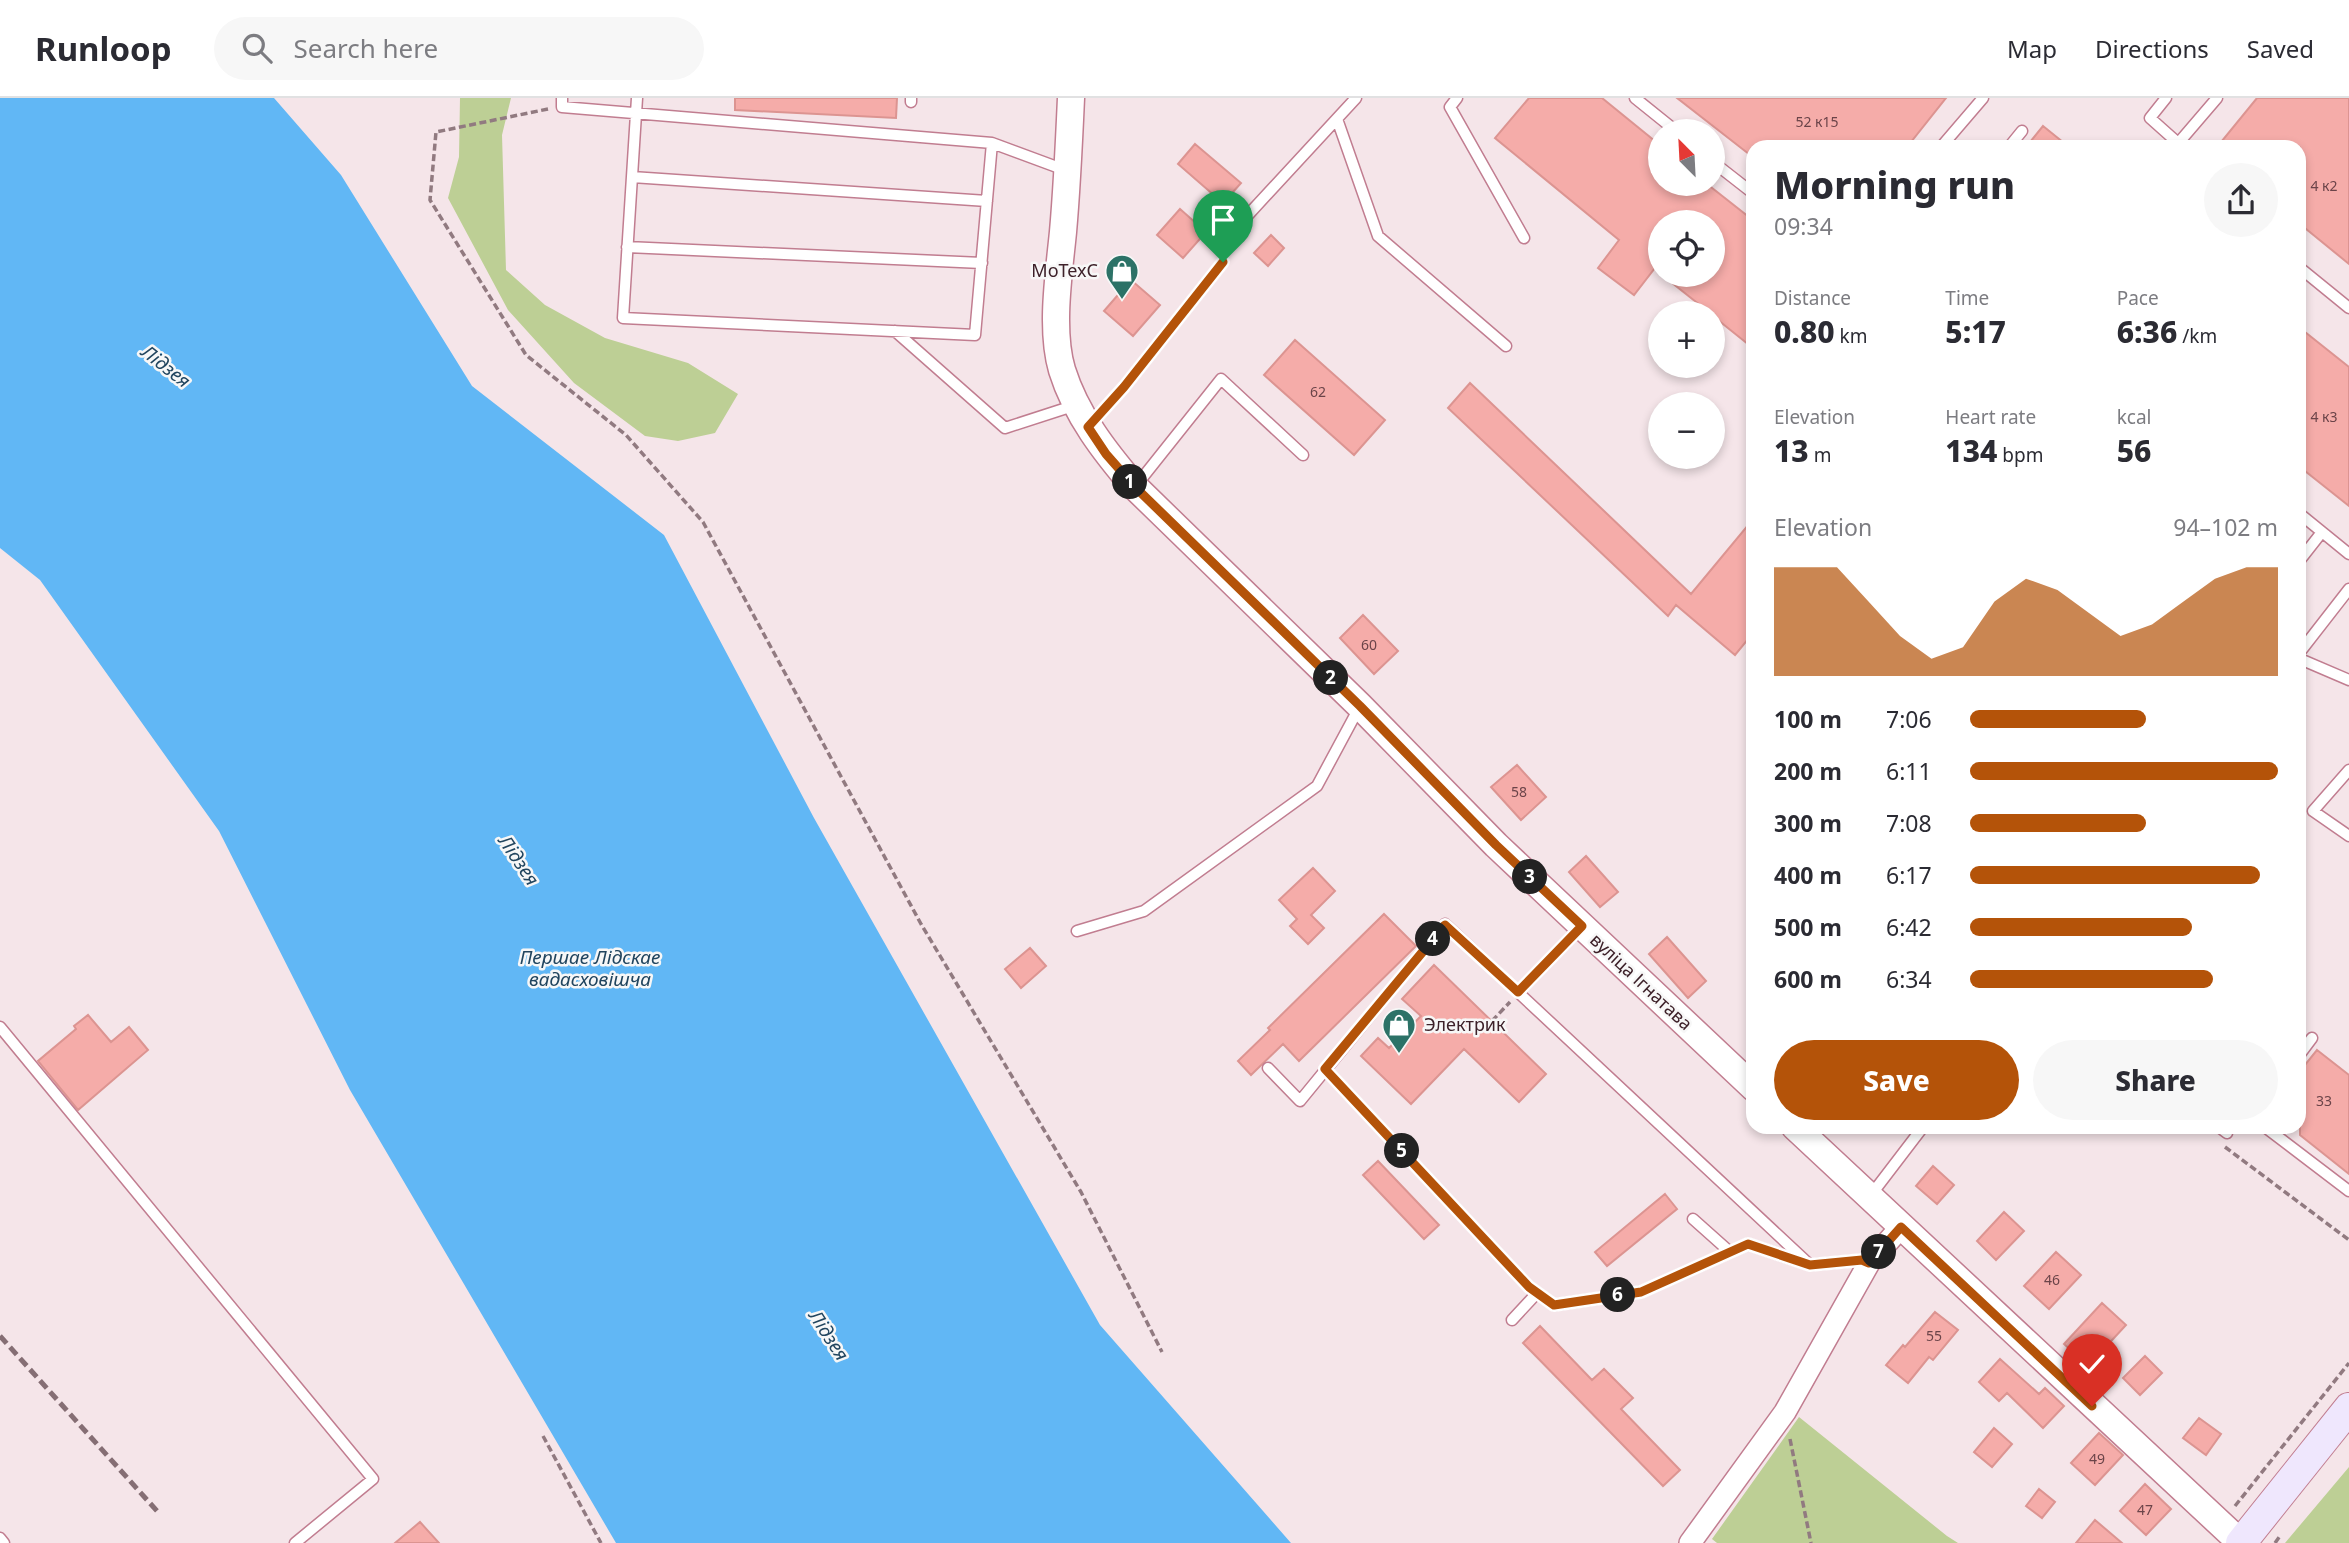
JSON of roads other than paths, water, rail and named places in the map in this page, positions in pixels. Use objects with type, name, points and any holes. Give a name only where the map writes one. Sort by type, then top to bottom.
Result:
[{"type":"main road","points":[[2234,1537],[2349,1408]]},
{"type":"street","name":"вуліца Ігнатава","points":[[1071,98],[1068,171],[1055,314],[1061,369],[1082,416],[1106,454],[1135,487],[1360,706],[1496,845],[1746,1080]]},
{"type":"street","points":[[1802,1134],[2234,1537]]},
{"type":"street","points":[[1690,1543],[1785,1412],[1869,1263],[1901,1227]]},
{"type":"lane","points":[[637,98],[623,318],[975,335],[992,143]]},
{"type":"lane","points":[[1247,216],[1356,98]]},
{"type":"lane","points":[[1457,98],[1450,107],[1524,238]]},
{"type":"lane","points":[[1635,98],[1661,119]]},
{"type":"lane","points":[[1947,140],[1983,98]]},
{"type":"lane","points":[[2166,98],[2150,118],[2171,140]]},
{"type":"lane","points":[[2180,140],[2217,98]]},
{"type":"lane","points":[[562,102],[636,113],[992,143],[1068,171]]},
{"type":"lane","points":[[1337,119],[1378,236],[1506,346]]},
{"type":"lane","points":[[2015,140],[2022,131]]},
{"type":"lane","points":[[1726,172],[1746,188]]},
{"type":"lane","points":[[632,177],[987,201]]},
{"type":"lane","points":[[627,247],[982,263]]},
{"type":"lane","points":[[895,331],[1005,428],[1082,416],[1124,387],[1223,262]]},
{"type":"lane","points":[[2306,273],[2349,308]]},
{"type":"lane","points":[[1135,487],[1220,379],[1303,455]]},
{"type":"lane","points":[[2306,519],[2349,554]]},
{"type":"lane","points":[[2306,552],[2322,532]]},
{"type":"lane","points":[[2306,644],[2349,589]]},
{"type":"lane","points":[[2306,662],[2349,680]]},
{"type":"lane","points":[[1077,931],[1144,911],[1317,786],[1360,706]]},
{"type":"lane","points":[[2349,770],[2313,811],[2349,836]]},
{"type":"lane","points":[[1268,1068],[1300,1101],[1445,925],[1810,1265]]},
{"type":"lane","points":[[1518,992],[1582,926]]},
{"type":"lane","points":[[0,1027],[373,1479],[303,1541]]},
{"type":"lane","points":[[2306,1046],[2312,1038]]},
{"type":"lane","points":[[1325,1069],[1537,1293],[1554,1305],[1641,1292],[1748,1244],[1810,1265],[1862,1260],[1869,1263]]},
{"type":"lane","points":[[1869,1197],[1918,1134]]},
{"type":"lane","points":[[2274,1134],[2349,1191]]},
{"type":"lane","points":[[1693,1219],[1730,1252]]},
{"type":"lane","points":[[1512,1320],[1537,1293]]},
{"type":"lane","points":[[0,1538],[4,1543]]},
{"type":"water","name":"Першае Лідскае вадасховішча","points":[[0,98],[274,98],[341,175],[472,386],[664,535],[814,818],[1100,1325],[1291,1543],[616,1543],[350,1090],[219,831],[40,580],[0,548]]},
{"type":"railway","points":[[0,1336],[157,1511]]},
{"type":"place","name":"MoTexC","points":[[1122,301]]},
{"type":"place","name":"Электрик","points":[[1399,1055]]},
{"type":"water label","name":"Лідзея","points":[[166,366]]},
{"type":"water label","name":"Лідзея","points":[[519,860]]},
{"type":"water label","name":"Лідзея","points":[[829,1335]]}]
